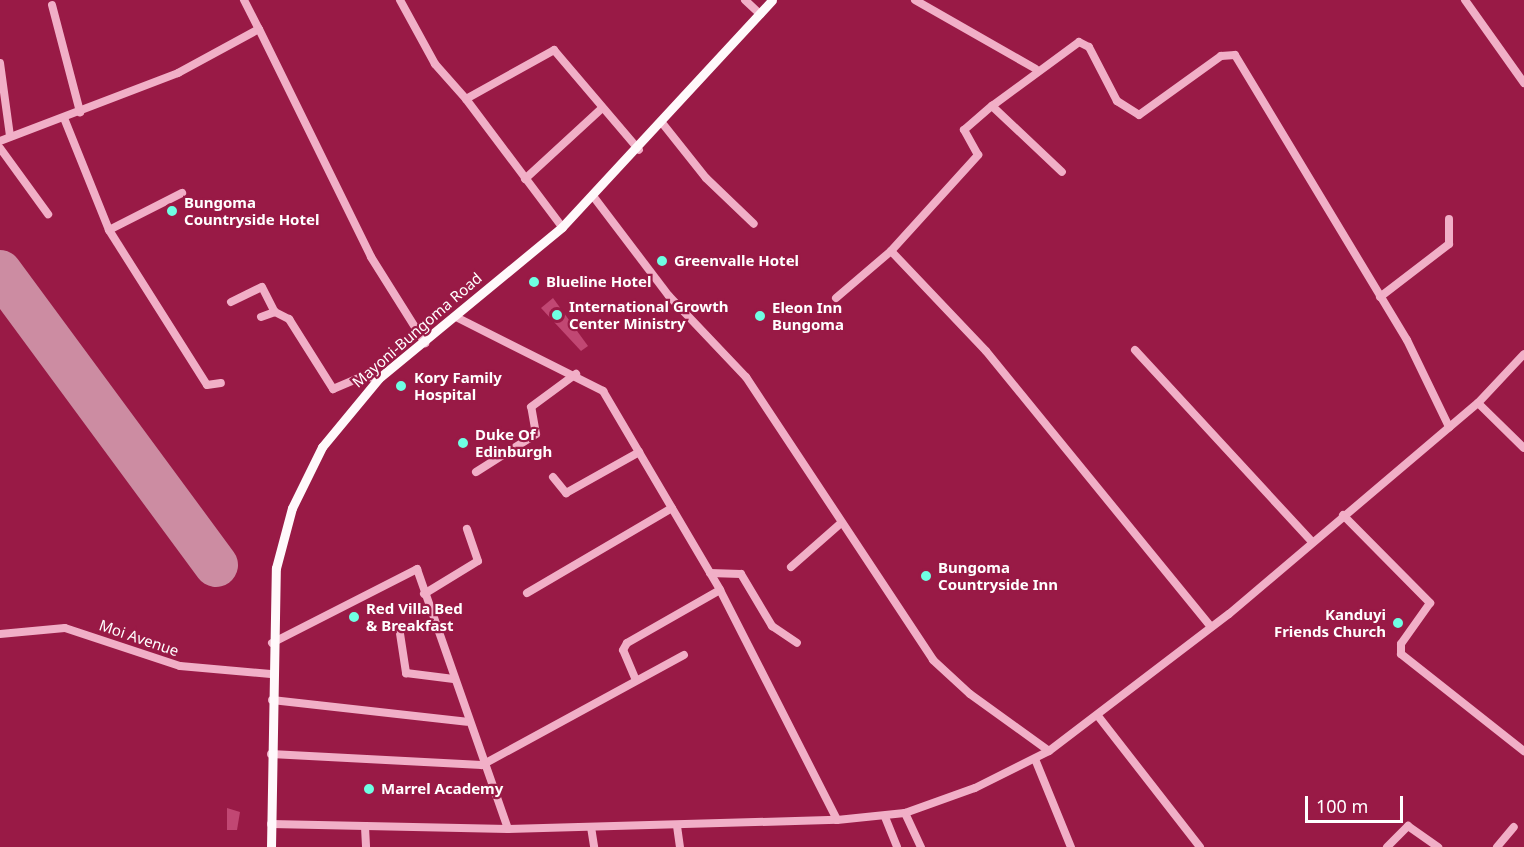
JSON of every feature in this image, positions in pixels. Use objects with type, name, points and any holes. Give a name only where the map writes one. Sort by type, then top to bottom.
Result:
[{"type":"main road","name":"Mayoni-Bungoma Road","points":[[271,847],[271,675],[276,568],[292,508],[322,447],[379,378],[425,343],[562,227],[639,150],[772,0]]},
{"type":"street","points":[[244,0],[355,227],[425,343]]},
{"type":"street","points":[[400,0],[435,64],[466,99],[562,227]]},
{"type":"street","points":[[745,0],[759,14]]},
{"type":"street","points":[[915,0],[1036,69]]},
{"type":"street","points":[[1466,0],[1524,83]]},
{"type":"street","points":[[52,5],[80,111]]},
{"type":"street","points":[[0,141],[178,73],[259,29]]},
{"type":"street","points":[[836,298],[891,251],[978,155],[964,130],[1036,69],[1075,43],[1086,43],[1117,101],[1144,115],[1221,56],[1235,55],[1380,297],[1449,427]]},
{"type":"street","points":[[466,99],[550,49],[639,150]]},
{"type":"street","points":[[0,63],[10,136]]},
{"type":"street","points":[[992,106],[1062,172]]},
{"type":"street","points":[[525,179],[601,109]]},
{"type":"street","points":[[64,118],[109,230],[207,385],[221,383]]},
{"type":"street","points":[[663,124],[754,224]]},
{"type":"street","points":[[0,148],[48,214]]},
{"type":"street","points":[[109,230],[182,193]]},
{"type":"street","points":[[593,196],[669,296],[746,377],[933,660],[970,694],[1049,751]]},
{"type":"street","points":[[1380,297],[1449,244],[1449,219]]},
{"type":"street","points":[[891,251],[986,351],[1211,627]]},
{"type":"street","points":[[231,302],[262,287],[275,312],[289,319],[333,389],[361,377],[379,378]]},
{"type":"street","points":[[261,316],[275,312]]},
{"type":"street","points":[[456,317],[576,374],[603,391],[720,590],[837,820]]},
{"type":"street","points":[[1136,350],[1312,542]]},
{"type":"street","points":[[271,824],[508,829],[837,820],[885,817],[905,813],[1035,759],[1098,716],[1211,627],[1478,403],[1524,354]]},
{"type":"street","points":[[476,472],[536,434],[531,407],[576,374]]},
{"type":"street","points":[[1478,403],[1524,448]]},
{"type":"street","points":[[553,477],[566,493],[639,452]]},
{"type":"street","points":[[527,593],[672,508]]},
{"type":"street","points":[[1343,514],[1430,603],[1401,644],[1401,654],[1524,751]]},
{"type":"street","points":[[791,567],[841,523]]},
{"type":"street","points":[[424,594],[478,561],[467,529]]},
{"type":"street","points":[[272,643],[414,569],[419,571],[424,594],[467,723],[508,829]]},
{"type":"street","points":[[710,573],[741,574],[772,626],[797,643]]},
{"type":"street","points":[[635,678],[623,650],[627,643],[720,590]]},
{"type":"street","points":[[399,627],[406,673],[454,679]]},
{"type":"street","name":"Moi Avenue","points":[[0,634],[65,628],[180,666],[271,675]]},
{"type":"street","points":[[271,754],[482,765],[635,678],[684,655]]},
{"type":"street","points":[[272,700],[467,723]]},
{"type":"street","points":[[1098,716],[1200,847]]},
{"type":"street","points":[[1035,759],[1071,847]]},
{"type":"street","points":[[905,813],[921,847]]},
{"type":"street","points":[[885,817],[897,847]]},
{"type":"street","points":[[591,826],[594,847]]},
{"type":"street","points":[[677,826],[680,847]]},
{"type":"street","points":[[1387,847],[1408,826],[1438,847]]},
{"type":"street","points":[[365,827],[366,847]]},
{"type":"street","points":[[1497,847],[1514,828]]},
{"type":"building","name":"International Growth Center Ministry","points":[[553,298],[588,346],[581,351],[541,308]]},
{"type":"building","points":[[227,808],[240,812],[237,830],[227,830]]},
{"type":"runway","points":[[0,272],[216,565]]},
{"type":"place","name":"Bungoma Countryside Hotel","points":[[172,211]]},
{"type":"place","name":"Greenvalle Hotel","points":[[662,261]]},
{"type":"place","name":"Blueline Hotel","points":[[534,282]]},
{"type":"place","name":"International Growth Center Ministry","points":[[557,315]]},
{"type":"place","name":"Eleon Inn Bungoma","points":[[760,316]]},
{"type":"place","name":"Kory Family Hospital","points":[[401,386]]},
{"type":"place","name":"Duke Of Edinburgh","points":[[463,443]]},
{"type":"place","name":"Bungoma Countryside Inn","points":[[926,576]]},
{"type":"place","name":"Red Villa Bed & Breakfast","points":[[354,617]]},
{"type":"place","name":"Kanduyi Friends Church","points":[[1398,623]]},
{"type":"place","name":"Marrel Academy","points":[[369,789]]}]
